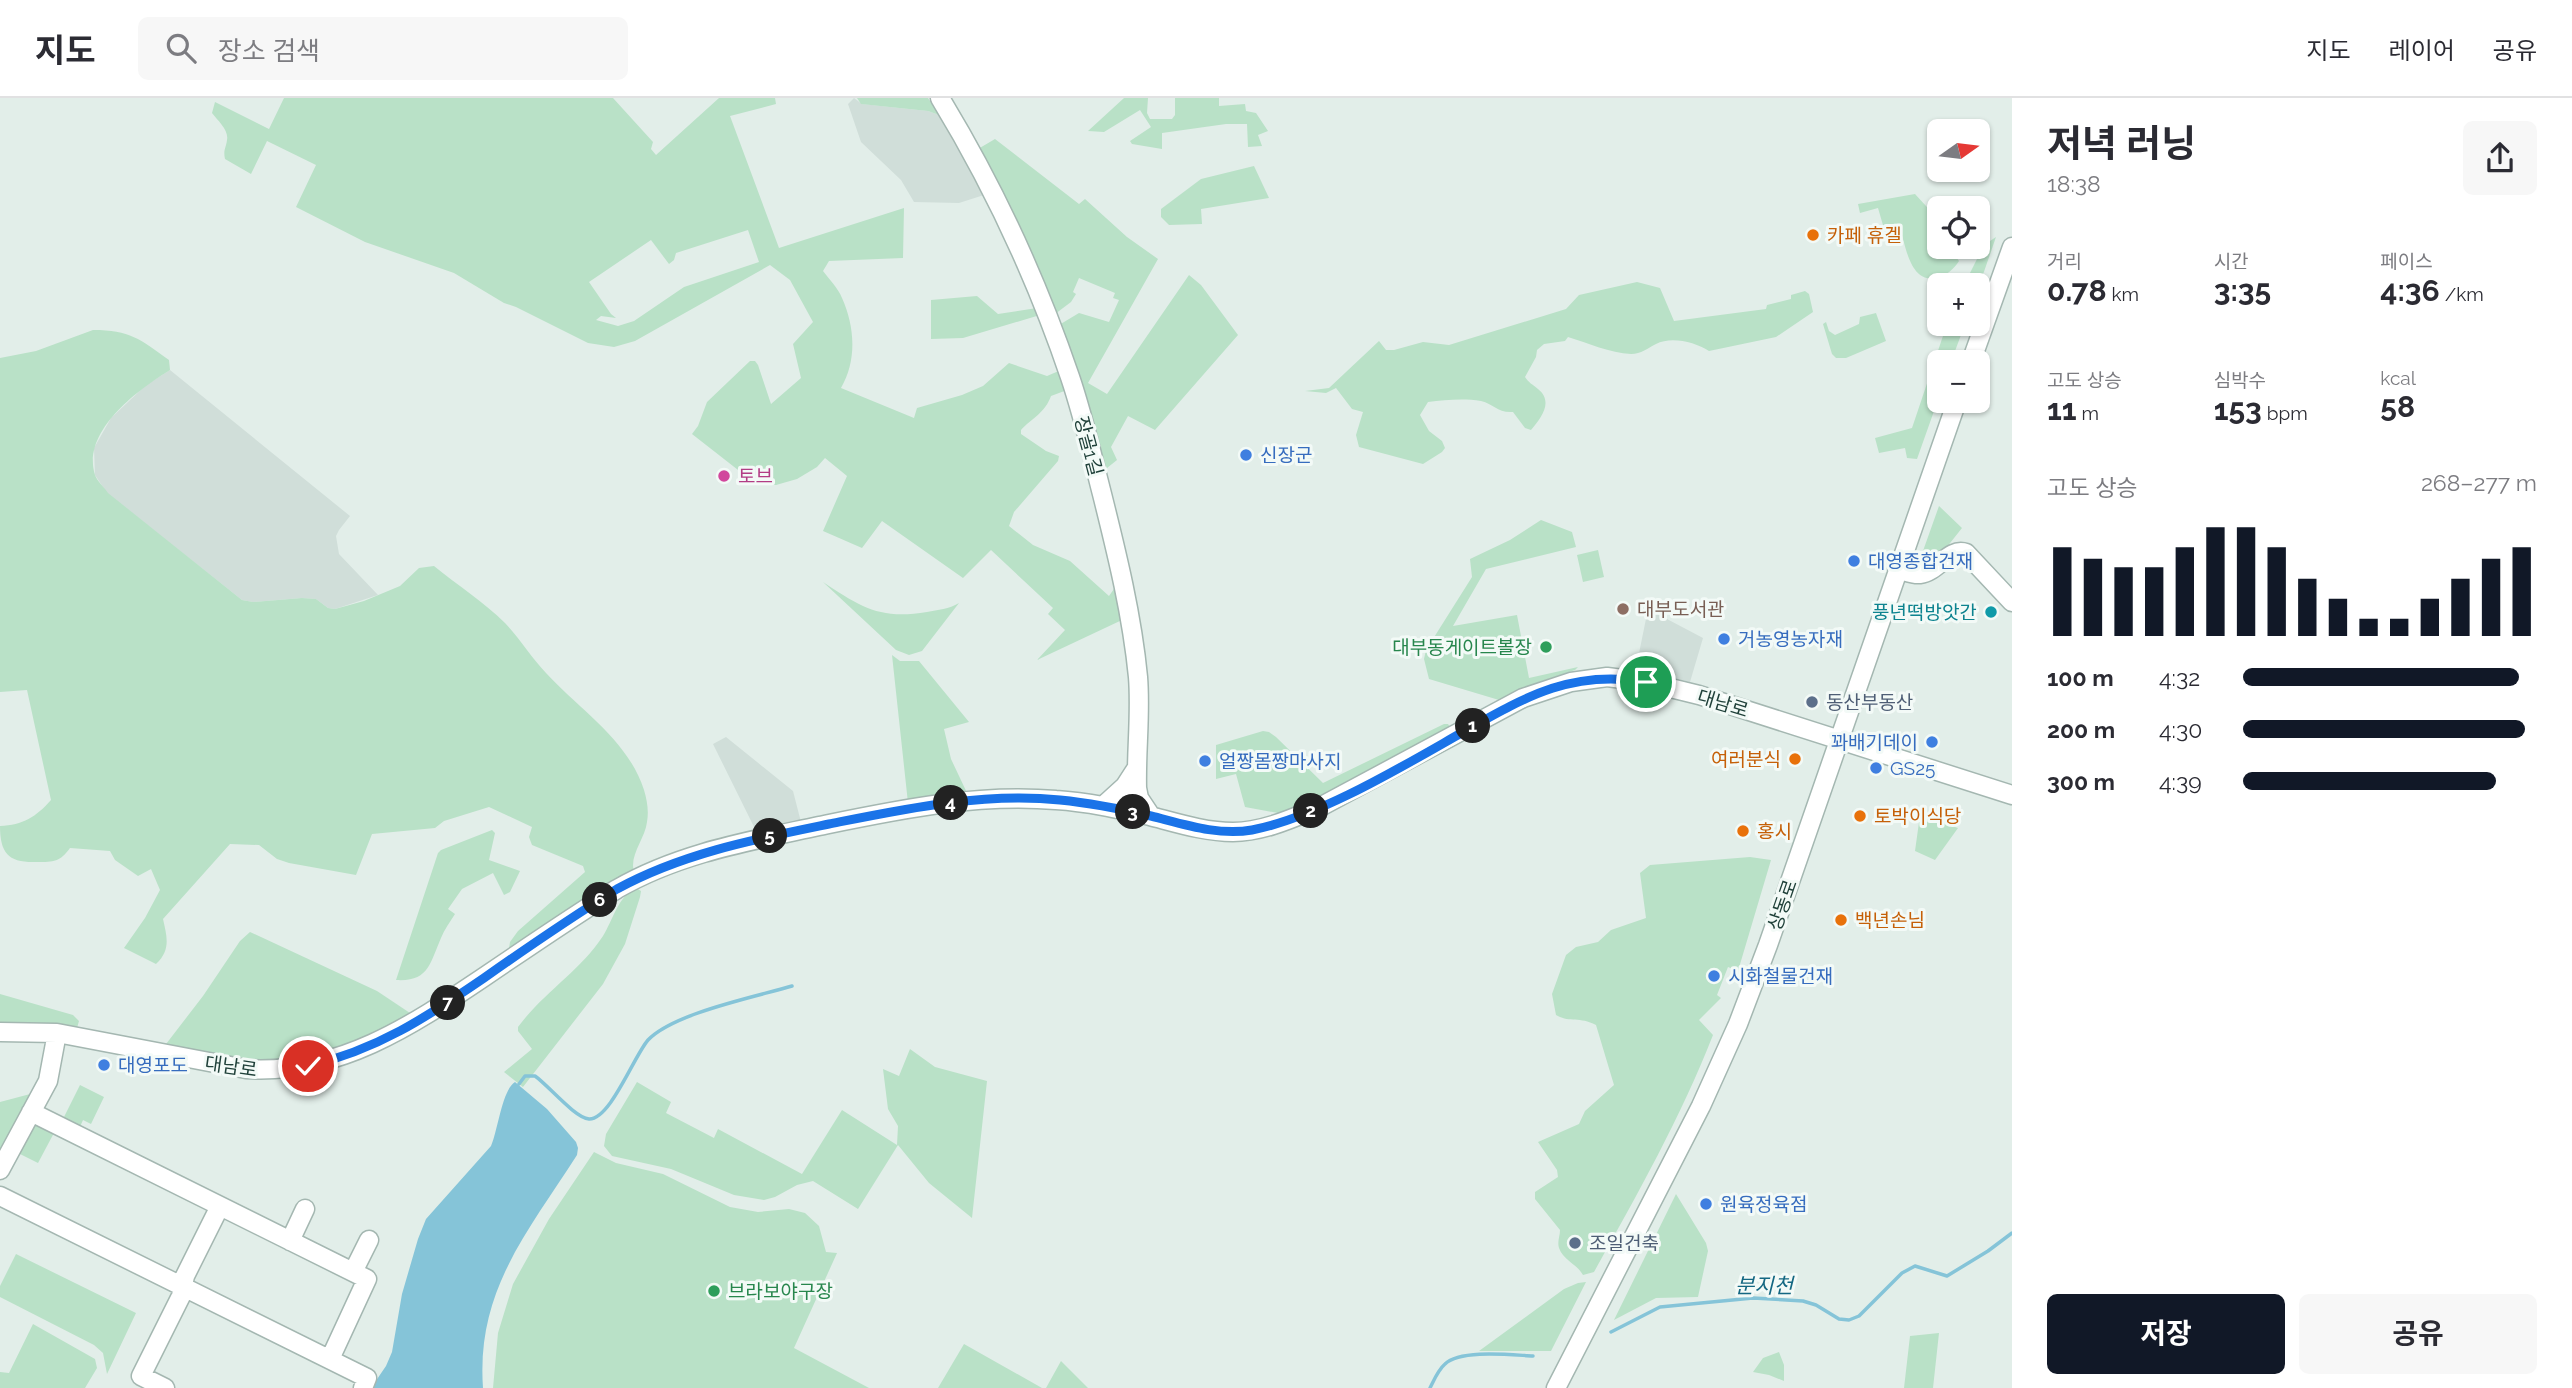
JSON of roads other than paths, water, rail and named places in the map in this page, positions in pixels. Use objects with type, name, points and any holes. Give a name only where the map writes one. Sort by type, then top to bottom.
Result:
[{"type":"street","name":"장골1길","points":[[940,98],[960,131],[1013,237],[1056,339],[1074,391],[1114,541],[1131,624],[1140,715],[1136,769],[1139,798],[1151,816]]},
{"type":"street","points":[[1975,350],[2012,247]]},
{"type":"street","name":"상동로","points":[[1556,1388],[1701,1106],[1738,1024],[1768,945],[1953,413]]},
{"type":"street","points":[[1898,569],[1919,574],[1936,568],[1954,552],[1960,551],[1966,553],[2012,602]]},
{"type":"street","name":"대남로","points":[[0,1032],[57,1033],[232,1068],[270,1070],[308,1066],[363,1050],[396,1034],[451,1001],[640,875],[682,860],[756,839],[916,807],[1012,798],[1103,806],[1181,825],[1233,832],[1257,829],[1289,820],[1373,780],[1523,698],[1554,686],[1588,679],[1625,678],[1699,695],[2012,795]]},
{"type":"street","points":[[1103,806],[1125,786],[1136,769]]},
{"type":"street","points":[[0,1170],[48,1081],[57,1033]]},
{"type":"street","points":[[31,1112],[367,1279],[330,1359]]},
{"type":"street","points":[[0,1196],[367,1378],[363,1388]]},
{"type":"street","points":[[165,1388],[141,1376],[181,1296],[185,1276],[220,1206]]},
{"type":"street","points":[[290,1241],[305,1209]]},
{"type":"street","points":[[353,1272],[369,1240]]},
{"type":"water","points":[[515,1082],[547,1109],[576,1142],[578,1148],[577,1155],[524,1237],[497,1292],[488,1321],[483,1353],[483,1388],[371,1388],[392,1352],[402,1294],[426,1219],[491,1146],[507,1093]]},
{"type":"waterway","points":[[519,1084],[525,1076],[535,1076],[576,1113],[589,1119],[597,1117],[613,1099],[642,1048],[660,1030],[695,1014],[792,986]]},
{"type":"waterway","name":"분지천","points":[[1611,1332],[1660,1307],[1753,1298],[1803,1301],[1816,1305],[1839,1319],[1849,1320],[1859,1316],[1902,1273],[1915,1266],[1947,1276],[2012,1233]]},
{"type":"waterway","name":"분지천","points":[[1430,1388],[1440,1369],[1452,1359],[1487,1354],[1533,1356]]},
{"type":"place","name":"카페 휴겔","points":[[1813,235]]},
{"type":"place","name":"신장군","points":[[1246,455]]},
{"type":"place","name":"토브","points":[[724,476]]},
{"type":"place","name":"대영종합건재","points":[[1854,561]]},
{"type":"place","name":"대부도서관","points":[[1623,609]]},
{"type":"place","name":"풍년떡방앗간","points":[[1991,612]]},
{"type":"place","name":"거농영농자재","points":[[1724,639]]},
{"type":"place","name":"대부동게이트볼장","points":[[1546,647]]},
{"type":"place","name":"동산부동산","points":[[1812,702]]},
{"type":"place","name":"꽈배기데이","points":[[1932,742]]},
{"type":"place","name":"여러분식","points":[[1795,759]]},
{"type":"place","name":"얼짱몸짱마사지","points":[[1205,761]]},
{"type":"place","name":"GS25","points":[[1876,768]]},
{"type":"place","name":"토박이식당","points":[[1860,816]]},
{"type":"place","name":"홍시","points":[[1743,831]]},
{"type":"place","name":"백년손님","points":[[1841,920]]},
{"type":"place","name":"시화철물건재","points":[[1714,976]]},
{"type":"place","name":"대영포도","points":[[104,1065]]},
{"type":"place","name":"원육정육점","points":[[1706,1204]]},
{"type":"place","name":"조일건축","points":[[1575,1243]]},
{"type":"place","name":"브라보야구장","points":[[714,1291]]}]
